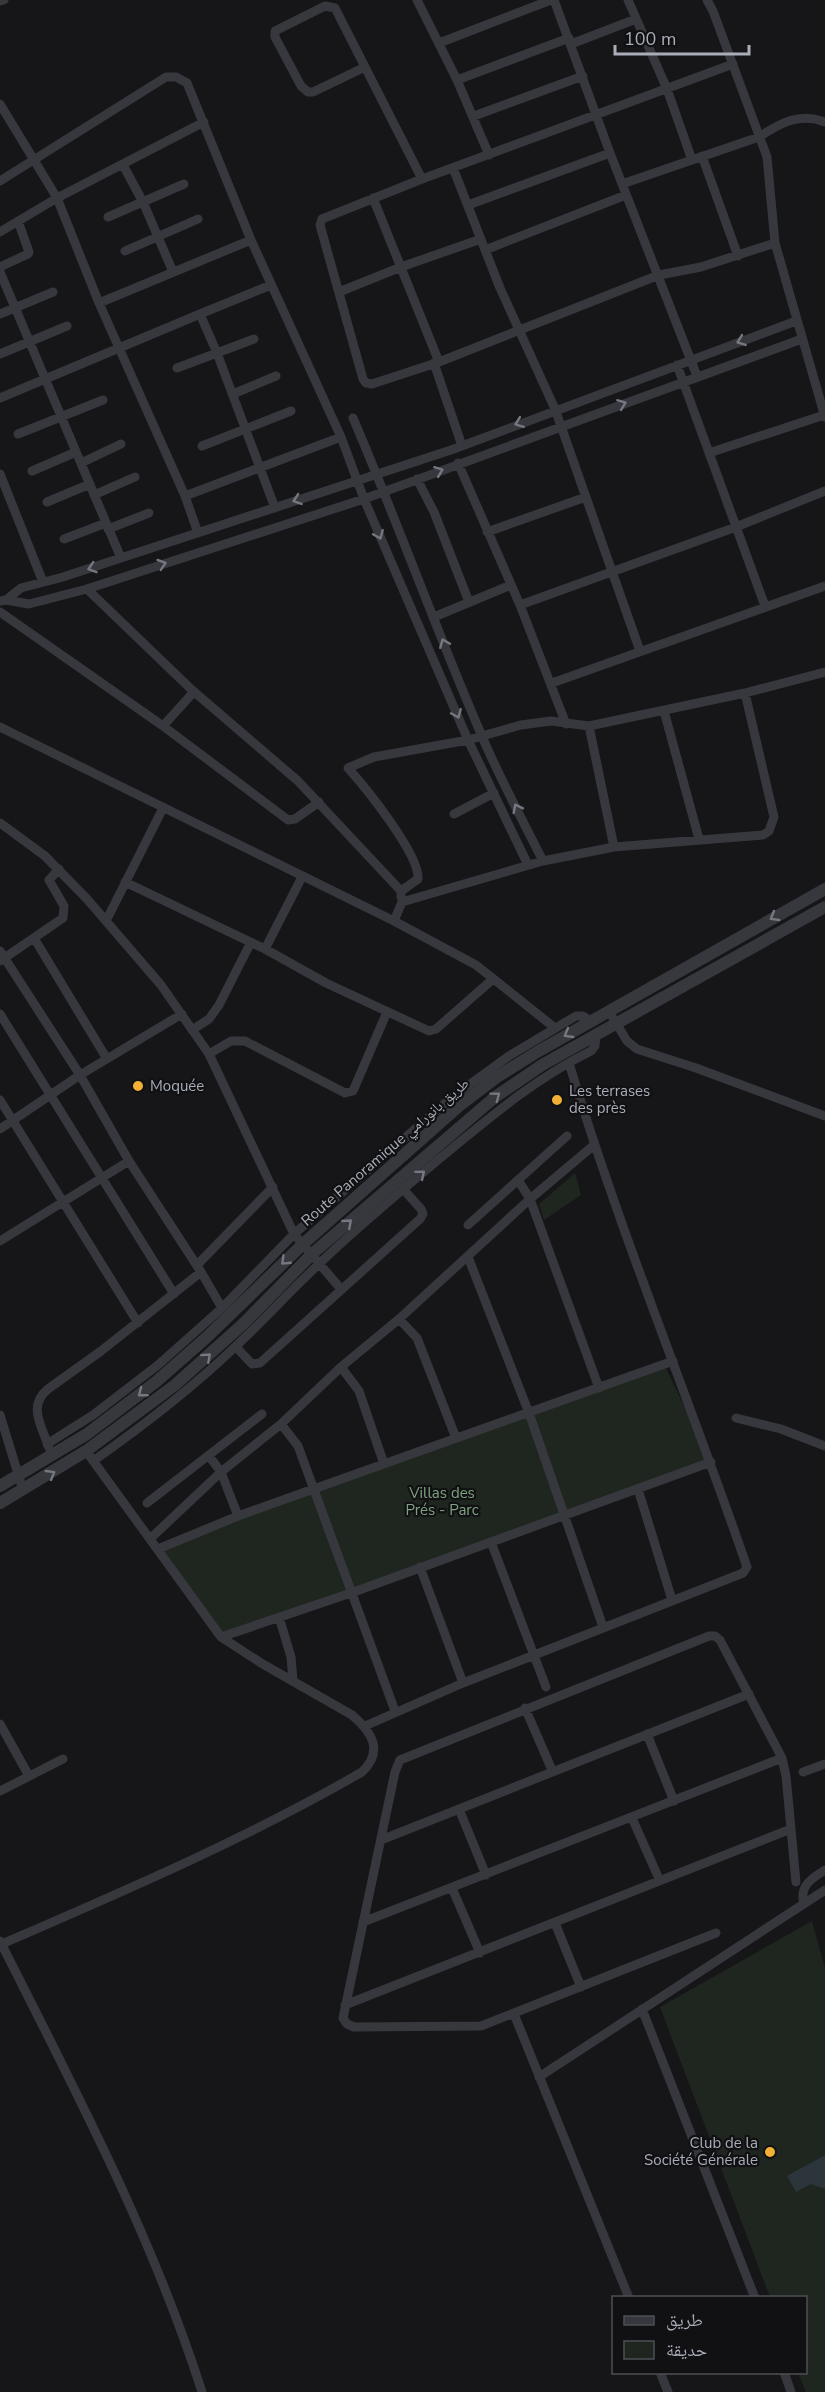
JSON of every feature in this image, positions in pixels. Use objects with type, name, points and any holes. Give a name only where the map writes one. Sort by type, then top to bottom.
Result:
[{"type":"street","points":[[417,0],[474,116],[489,155]]},
{"type":"street","points":[[439,43],[553,0],[697,376]]},
{"type":"street","points":[[628,0],[667,89],[692,160]]},
{"type":"street","points":[[707,0],[733,64],[769,169],[775,243],[825,416],[709,453]]},
{"type":"street","points":[[365,67],[313,92],[308,92],[301,86],[275,37],[275,31],[325,6],[333,7],[365,67],[422,179]]},
{"type":"street","points":[[457,80],[636,19]]},
{"type":"street","points":[[733,64],[422,179],[322,219],[320,222],[363,379],[366,383],[372,384],[403,375],[659,275],[701,267],[775,243]]},
{"type":"street","points":[[0,181],[166,76],[176,77],[187,83],[251,240],[341,437],[364,499],[468,740],[528,865]]},
{"type":"street","points":[[474,116],[582,76]]},
{"type":"street","points":[[0,104],[57,198],[99,303],[185,496],[198,533]]},
{"type":"street","points":[[622,184],[759,136],[795,118],[815,118],[825,122]]},
{"type":"street","points":[[0,232],[57,198],[204,123]]},
{"type":"street","points":[[468,206],[610,153]]},
{"type":"street","points":[[702,156],[738,256]]},
{"type":"street","points":[[123,165],[173,272]]},
{"type":"street","points":[[453,168],[485,250],[555,409],[640,651]]},
{"type":"street","points":[[108,217],[184,184]]},
{"type":"street","points":[[485,250],[626,195]]},
{"type":"street","points":[[373,198],[437,362],[462,446]]},
{"type":"street","points":[[125,251],[198,219]]},
{"type":"street","points":[[0,267],[28,255],[29,252],[18,221]]},
{"type":"street","points":[[339,292],[481,239]]},
{"type":"street","points":[[99,303],[251,240]]},
{"type":"street","points":[[0,272],[121,558]]},
{"type":"street","points":[[0,398],[271,285]]},
{"type":"street","points":[[0,314],[53,292]]},
{"type":"street","points":[[200,314],[233,394],[275,508]]},
{"type":"street","points":[[3,600],[21,588],[121,558],[462,446],[555,409],[796,321]]},
{"type":"street","points":[[0,354],[67,327]]},
{"type":"street","points":[[177,368],[254,339]]},
{"type":"street","points":[[3,600],[29,604],[87,589],[364,499],[802,339]]},
{"type":"street","points":[[677,365],[765,606]]},
{"type":"street","points":[[233,394],[276,376]]},
{"type":"street","points":[[18,434],[103,400]]},
{"type":"street","points":[[202,446],[291,411]]},
{"type":"street","points":[[353,418],[481,736],[543,861]]},
{"type":"street","points":[[185,496],[341,437]]},
{"type":"street","points":[[81,463],[121,444]]},
{"type":"street","points":[[32,471],[76,452]]},
{"type":"street","points":[[458,463],[520,605],[566,724]]},
{"type":"street","points":[[0,474],[43,582]]},
{"type":"street","points":[[94,495],[135,477]]},
{"type":"street","points":[[417,479],[434,512],[469,602]]},
{"type":"street","points":[[47,502],[90,484]]},
{"type":"street","points":[[520,605],[736,527],[825,491]]},
{"type":"street","points":[[487,532],[586,497]]},
{"type":"street","points":[[64,539],[149,513]]},
{"type":"street","points":[[434,617],[511,585]]},
{"type":"street","points":[[552,683],[825,585]]},
{"type":"street","points":[[87,589],[192,690],[298,781],[319,802],[401,891],[402,902],[394,921]]},
{"type":"street","points":[[0,612],[164,726],[288,820],[295,819],[319,802]]},
{"type":"street","points":[[401,891],[418,879],[418,872],[401,837],[368,791],[348,768],[374,758],[468,740],[538,722],[589,726],[745,693],[825,672]]},
{"type":"street","points":[[164,726],[191,695],[192,690]]},
{"type":"street","points":[[402,902],[543,861],[614,847],[763,835],[773,825],[773,810],[745,693]]},
{"type":"street","points":[[664,711],[699,839]]},
{"type":"street","points":[[589,726],[614,847]]},
{"type":"street","points":[[0,727],[394,921],[477,965],[555,1028]]},
{"type":"street","points":[[454,814],[494,794]]},
{"type":"street","points":[[106,921],[163,808]]},
{"type":"street","points":[[0,823],[24,838],[59,869],[161,984],[208,1054],[299,1239],[340,1288]]},
{"type":"street","points":[[59,869],[50,877],[50,883],[64,906],[63,918],[2,957],[80,1075],[129,1161],[222,1308]]},
{"type":"street","points":[[265,949],[302,877]]},
{"type":"street","points":[[125,882],[265,949],[326,983],[432,1030],[493,979]]},
{"type":"street","name":"Route Panoramique طريق بانورامي","points":[[1,1484],[51,1457],[109,1418],[182,1360],[299,1239],[478,1091],[517,1064],[825,889]]},
{"type":"street","name":"Route Panoramique طريق بانورامي","points":[[3,1501],[90,1456],[196,1367],[480,1109],[542,1065],[825,907]]},
{"type":"street","points":[[34,938],[106,1059]]},
{"type":"street","points":[[192,1030],[208,1019],[219,1005],[251,942]]},
{"type":"street","points":[[609,1011],[627,1041],[638,1049],[825,1116]]},
{"type":"street","points":[[208,1054],[231,1041],[245,1041],[345,1094],[350,1093],[353,1091],[387,1012]]},
{"type":"street","points":[[0,1014],[174,1294]]},
{"type":"street","points":[[0,1129],[80,1075],[182,1014]]},
{"type":"street","points":[[47,1444],[93,1415],[137,1383],[299,1239],[456,1094],[495,1065],[578,1015],[591,1021]]},
{"type":"street","points":[[202,2392],[172,2307],[128,2205],[69,2077],[1,1943],[171,1870],[254,1830],[362,1772],[373,1759],[374,1751],[370,1734],[365,1726],[352,1715],[221,1636],[90,1456],[149,1420],[236,1347],[316,1258],[517,1095],[594,1049],[596,1035]]},
{"type":"street","points":[[365,1726],[463,1683],[743,1573],[747,1567],[711,1462],[594,1145],[569,1063]]},
{"type":"street","points":[[0,1100],[138,1323]]},
{"type":"street","points":[[468,1225],[567,1136]]},
{"type":"street","points":[[151,1539],[221,1472],[281,1424],[341,1367],[399,1319],[530,1199],[594,1145]]},
{"type":"street","points":[[0,1241],[129,1161]]},
{"type":"street","points":[[518,1180],[530,1199],[599,1389]]},
{"type":"street","points":[[51,1457],[37,1411],[37,1401],[40,1395],[174,1294],[273,1187]]},
{"type":"street","points":[[236,1347],[252,1364],[260,1363],[422,1216],[421,1209],[403,1189]]},
{"type":"street","points":[[468,1257],[529,1413],[603,1627]]},
{"type":"street","points":[[399,1319],[417,1338],[456,1438]]},
{"type":"street","points":[[158,1549],[238,1516],[673,1361]]},
{"type":"street","points":[[341,1367],[359,1391],[384,1464]]},
{"type":"street","points":[[147,1503],[262,1414]]},
{"type":"street","points":[[0,1415],[23,1490]]},
{"type":"street","points":[[736,1418],[782,1429],[825,1446]]},
{"type":"street","points":[[281,1424],[298,1446],[395,1711]]},
{"type":"street","points":[[210,1456],[221,1472],[238,1516]]},
{"type":"street","points":[[221,1636],[351,1593],[711,1462]]},
{"type":"street","points":[[1,1484],[3,1501]]},
{"type":"street","points":[[638,1489],[672,1600]]},
{"type":"street","points":[[161,1529],[171,1543]]},
{"type":"street","points":[[491,1542],[546,1687]]},
{"type":"street","points":[[420,1567],[463,1683]]},
{"type":"street","points":[[279,1617],[291,1657],[293,1681]]},
{"type":"street","points":[[716,1933],[514,2014],[474,2027],[354,2027],[344,2021],[343,2014],[395,1772],[400,1760],[525,1708],[712,1636],[720,1640],[782,1758],[786,1776],[796,1882]]},
{"type":"street","points":[[381,1840],[552,1770],[749,1694]]},
{"type":"street","points":[[525,1708],[552,1770]]},
{"type":"street","points":[[0,1724],[29,1776]]},
{"type":"street","points":[[647,1734],[674,1801]]},
{"type":"street","points":[[363,1922],[782,1758]]},
{"type":"street","points":[[0,1791],[63,1759]]},
{"type":"street","points":[[803,1772],[825,1764]]},
{"type":"street","points":[[459,1809],[486,1875]]},
{"type":"street","points":[[632,1818],[660,1881]]},
{"type":"street","points":[[345,2005],[791,1829]]},
{"type":"street","points":[[804,1904],[803,1892],[806,1884],[825,1870]]},
{"type":"street","points":[[452,1888],[480,1953]]},
{"type":"street","points":[[539,2077],[825,1890]]},
{"type":"street","points":[[555,1923],[581,1987]]},
{"type":"street","points":[[642,2009],[753,2296]]},
{"type":"street","points":[[514,2014],[628,2296]]},
{"type":"street","points":[[660,2374],[668,2392]]},
{"type":"street","points":[[784,2374],[791,2392]]},
{"type":"green space","points":[[575,1173],[581,1195],[544,1220],[539,1204]]},
{"type":"green space","name":"Villas des Prés - Parc","points":[[664,1364],[711,1462],[221,1637],[158,1549]]},
{"type":"green space","name":"Club de la Société Générale","points":[[812,1921],[825,1968],[825,2392],[806,2392],[798,2374],[807,2374],[807,2296],[770,2296],[660,2007]]},
{"type":"shaded area","points":[[825,2155],[825,2189],[811,2184],[796,2192],[787,2176]]},
{"type":"place","name":"Moquée","points":[[138,1086]]},
{"type":"place","name":"Les terrases des près","points":[[557,1100]]},
{"type":"place","name":"Club de la Société Générale","points":[[770,2152]]}]
